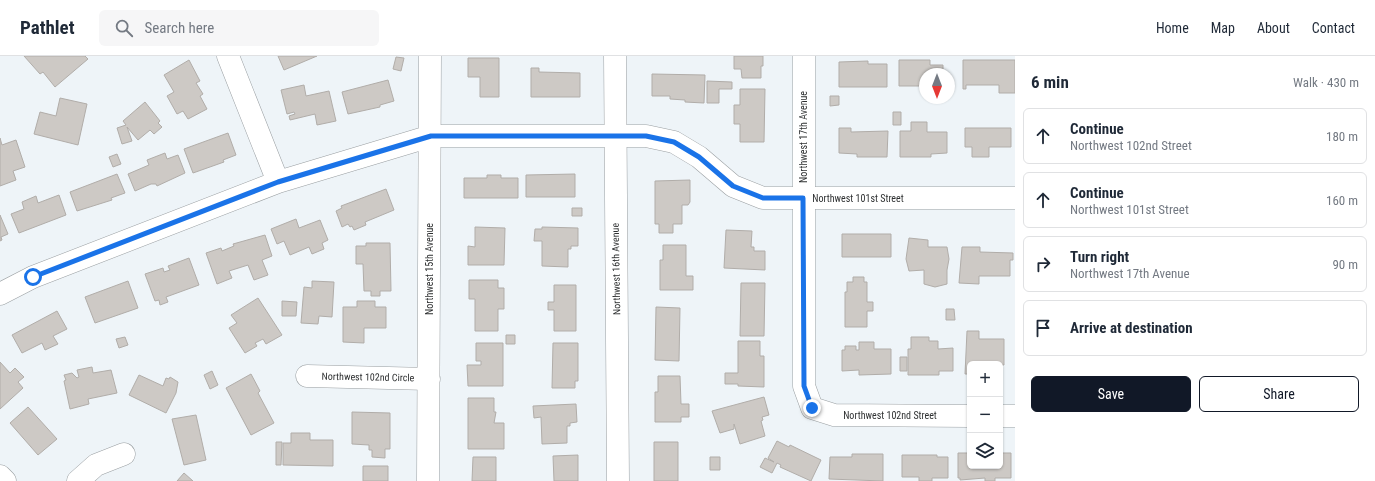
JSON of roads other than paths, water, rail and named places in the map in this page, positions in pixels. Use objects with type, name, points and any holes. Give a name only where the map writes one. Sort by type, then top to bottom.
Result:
[{"type":"street","points":[[228,56],[278,182]]},
{"type":"street","name":"Northwest 15th Avenue","points":[[428,481],[431,136],[430,56]]},
{"type":"street","name":"Northwest 16th Avenue","points":[[615,56],[618,481]]},
{"type":"street","name":"Northwest 17th Avenue","points":[[804,56],[804,386],[812,408]]},
{"type":"street","points":[[0,294],[33,277],[278,182],[431,136]]},
{"type":"street","name":"Northwest 101st Street","points":[[431,136],[646,136],[674,142],[699,157],[733,186],[763,198],[1015,198]]},
{"type":"street","name":"Northwest 102nd Circle","points":[[307,376],[428,378]]},
{"type":"street","name":"Northwest 102nd Street","points":[[812,408],[834,415],[967,416]]},
{"type":"street","points":[[1003,416],[1015,416]]},
{"type":"street","points":[[78,481],[96,465],[124,454]]}]
